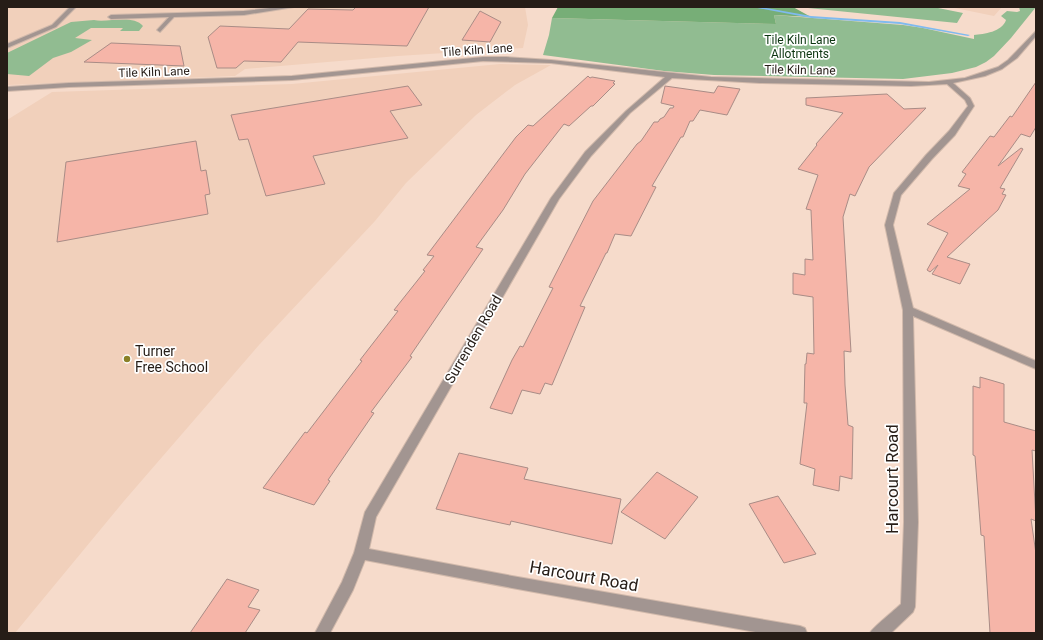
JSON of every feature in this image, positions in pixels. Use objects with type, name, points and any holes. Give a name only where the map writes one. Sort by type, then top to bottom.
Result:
[{"type":"street","points":[[7,46],[54,26],[73,7]]},
{"type":"street","points":[[111,17],[244,13],[291,7]]},
{"type":"street","points":[[160,30],[173,15]]},
{"type":"street","name":"Tile Kiln Lane","points":[[7,90],[69,85],[292,78],[483,59],[507,58],[579,63],[670,76],[717,80],[897,84],[948,82],[974,77],[1000,68],[1014,58],[1036,32]]},
{"type":"street","name":"Surrenden Road","points":[[322,633],[348,585],[361,553],[370,516],[555,198],[588,154],[628,112],[670,76]]},
{"type":"street","name":"Harcourt Road","points":[[877,633],[886,628],[908,607],[911,522],[908,310],[889,225],[897,195],[929,157],[952,133],[971,106],[968,99],[948,82]]},
{"type":"street","points":[[908,310],[1036,365]]},
{"type":"street","name":"Harcourt Road","points":[[361,553],[512,582],[800,633]]},
{"type":"shaded area","points":[[7,7],[525,7],[528,25],[523,48],[398,56],[245,69],[235,76],[7,85]]},
{"type":"shaded area","points":[[950,7],[1002,7],[994,16]]},
{"type":"shaded area","name":"Turner Free School","points":[[500,64],[551,65],[515,85],[476,115],[406,183],[375,221],[259,345],[124,501],[15,633],[7,633],[7,120],[52,92],[292,84]]},
{"type":"green space","points":[[558,7],[793,7],[811,17],[774,15],[776,24],[552,18]]},
{"type":"green space","points":[[798,7],[933,7],[963,13],[957,23]]},
{"type":"green space","name":"Tile Kiln Lane Allotments","points":[[1019,7],[1036,7],[1011,38],[994,56],[986,62],[976,67],[952,73],[903,79],[714,75],[664,71],[543,55],[552,18],[776,24],[774,15],[903,25],[974,39],[974,35],[997,30],[1006,20],[1001,16],[1007,11],[1020,11]]},
{"type":"green space","points":[[94,20],[133,20],[139,22],[143,26],[139,31],[120,31],[123,28],[91,28],[75,38],[92,40],[71,52],[53,58],[29,76],[7,74],[7,53],[71,22]]},
{"type":"building","points":[[356,7],[429,7],[407,46],[298,42],[281,62],[244,61],[236,68],[217,68],[208,37],[220,26],[289,29],[308,9],[353,10]]},
{"type":"building","points":[[480,11],[501,22],[490,42],[462,40]]},
{"type":"building","points":[[111,43],[180,46],[184,66],[84,62]]},
{"type":"building","points":[[588,76],[590,78],[592,77],[615,81],[613,83],[615,84],[593,106],[591,106],[569,126],[564,124],[525,174],[503,210],[476,247],[483,249],[410,356],[412,357],[371,412],[374,413],[328,480],[330,481],[314,505],[263,488],[305,432],[307,433],[362,361],[360,360],[398,311],[394,310],[425,271],[423,270],[434,256],[427,255],[516,137],[528,125],[533,126]]},
{"type":"building","points":[[1036,82],[1036,127],[1030,137],[1021,134],[998,166],[1021,148],[1023,149],[1000,188],[1005,189],[1002,194],[1006,195],[998,210],[947,257],[970,264],[960,284],[932,274],[938,265],[930,272],[927,270],[948,233],[927,224],[970,189],[958,186],[966,174],[962,172],[990,136],[994,137],[1010,116],[1012,117]]},
{"type":"building","points":[[408,86],[422,105],[390,111],[408,138],[313,156],[325,184],[266,196],[248,139],[239,140],[231,115]]},
{"type":"building","points":[[665,86],[714,93],[718,86],[740,89],[727,115],[700,110],[693,121],[690,121],[683,137],[681,137],[652,186],[656,187],[631,236],[615,234],[580,306],[585,307],[552,385],[545,383],[540,394],[522,390],[512,414],[490,408],[512,360],[520,346],[523,347],[553,288],[549,287],[593,201],[637,144],[641,141],[654,122],[658,122],[664,117],[670,108],[673,108],[674,106],[661,103]]},
{"type":"building","points":[[887,94],[904,109],[926,108],[869,167],[855,196],[850,194],[843,217],[851,352],[844,351],[845,385],[848,425],[853,427],[852,479],[840,476],[839,491],[813,485],[815,469],[800,464],[807,403],[804,403],[805,364],[807,353],[814,354],[813,297],[793,294],[793,273],[805,275],[805,259],[813,260],[811,210],[806,209],[818,175],[798,169],[817,145],[816,144],[843,113],[806,105],[806,98]]},
{"type":"building","points":[[196,141],[201,171],[206,170],[210,194],[205,195],[208,214],[57,242],[66,162]]},
{"type":"building","points":[[980,377],[1004,384],[1004,422],[1036,431],[1036,451],[1032,450],[1036,521],[1031,519],[1036,554],[1036,633],[990,633],[984,536],[981,535],[975,456],[973,455],[973,386],[980,388]]},
{"type":"building","points":[[459,453],[528,468],[524,479],[621,499],[612,544],[511,521],[510,525],[436,509]]},
{"type":"building","points":[[657,472],[698,497],[665,539],[621,512]]},
{"type":"building","points":[[778,496],[816,554],[784,563],[749,504]]},
{"type":"building","points":[[227,579],[259,590],[248,607],[260,610],[245,633],[190,633]]},
{"type":"waterway","points":[[754,7],[811,17],[900,23],[968,35]]},
{"type":"place","name":"Turner Free School","points":[[127,359]]}]
